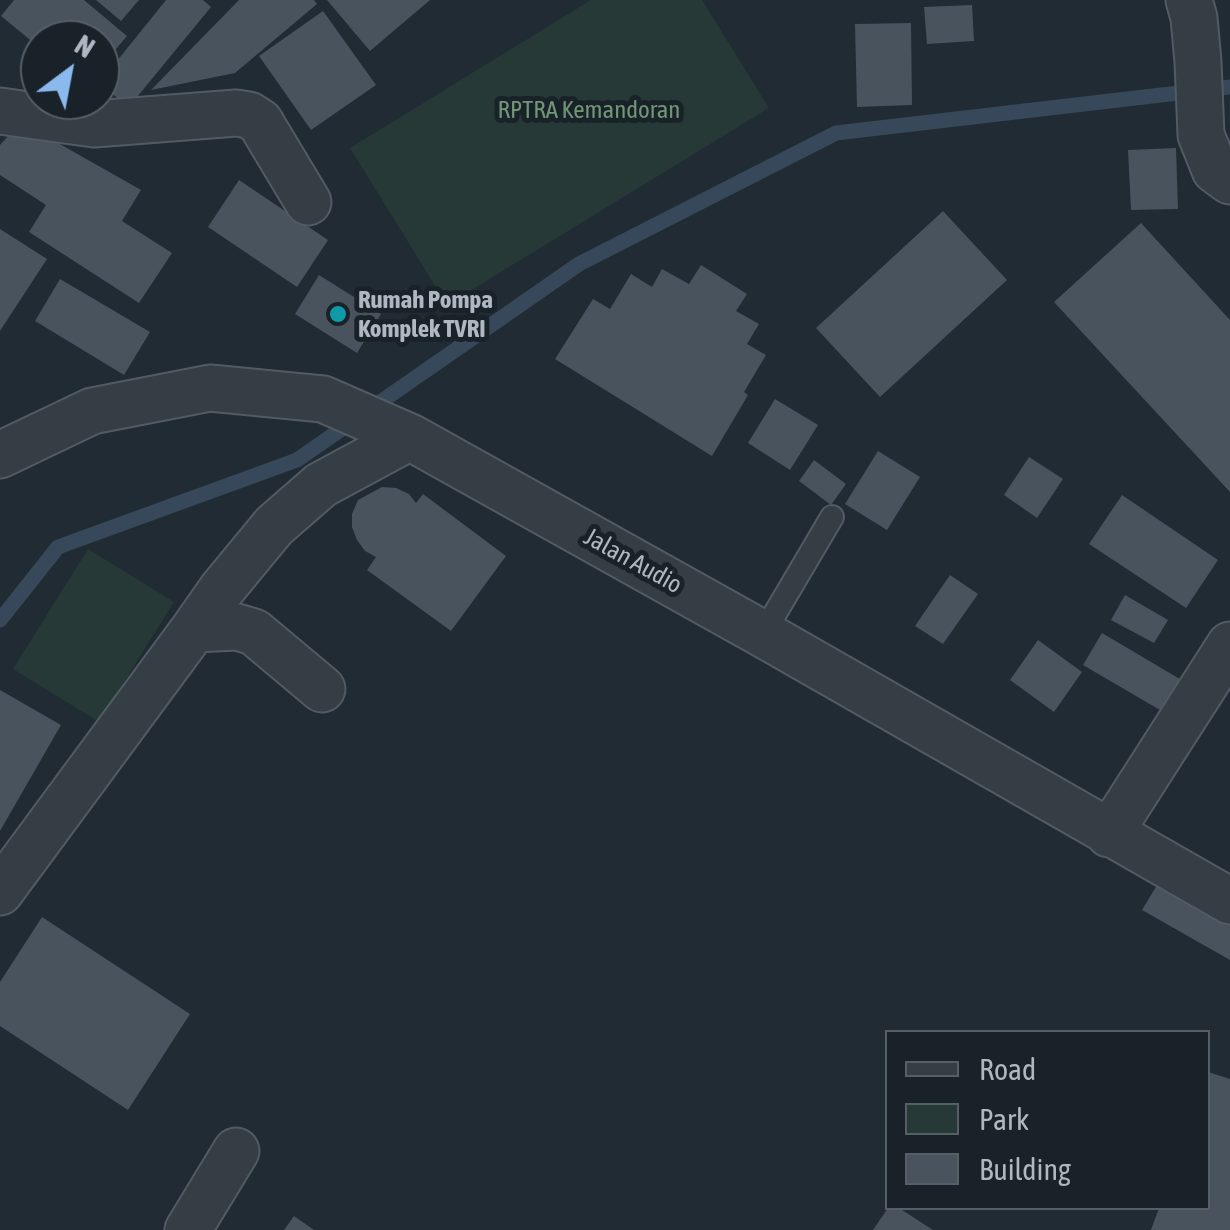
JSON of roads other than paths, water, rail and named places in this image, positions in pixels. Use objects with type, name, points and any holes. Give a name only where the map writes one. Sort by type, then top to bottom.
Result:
[{"type":"street","points":[[1189,0],[1194,18],[1200,136],[1215,170],[1230,181]]},
{"type":"street","points":[[0,111],[94,124],[249,115],[260,122],[308,202]]},
{"type":"street","name":"Jalan Audio","points":[[0,455],[92,411],[210,388],[323,399],[397,431],[763,634],[1230,901]]},
{"type":"street","points":[[0,892],[274,526],[397,431]]},
{"type":"street","points":[[194,629],[237,627],[254,632],[322,689]]},
{"type":"street","points":[[1110,834],[1230,645]]},
{"type":"street","points":[[188,1230],[236,1151]]},
{"type":"lane","points":[[763,634],[832,517]]},
{"type":"waterway","points":[[0,620],[58,547],[297,460],[579,264],[836,133],[1230,87]]},
{"type":"place","name":"Rumah Pompa Komplek TVRI","points":[[338,314]]},
{"type":"park label","name":"RPTRA Kemandoran","points":[[589,110]]}]
